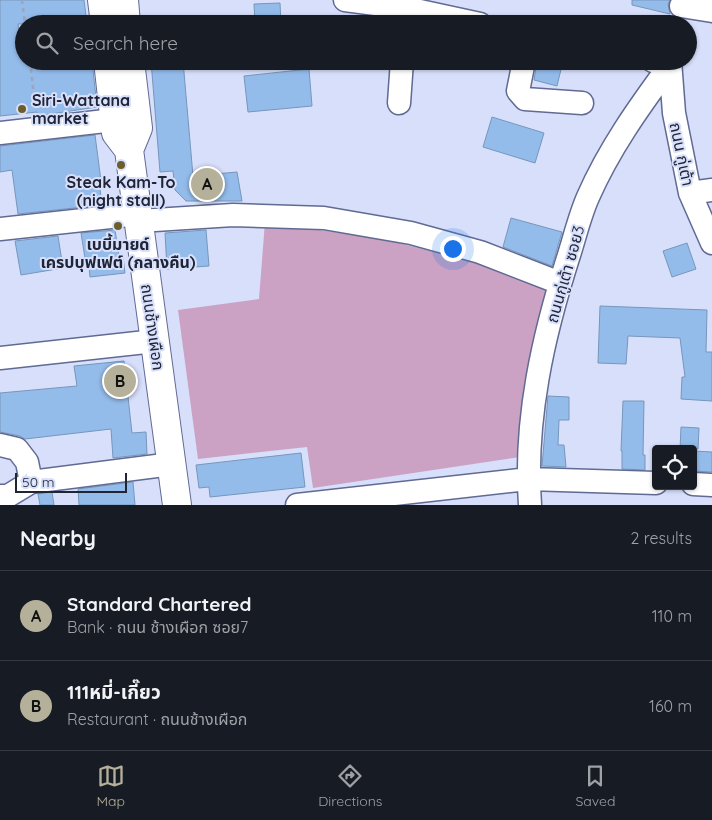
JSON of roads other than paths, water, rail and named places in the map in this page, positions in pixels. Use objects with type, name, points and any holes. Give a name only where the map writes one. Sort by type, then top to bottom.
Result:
[{"type":"main road","points":[[102,0],[104,15]]},
{"type":"main road","points":[[124,0],[125,15]]},
{"type":"main road","name":"ถนนช้างเผือก","points":[[109,70],[116,133],[129,150],[177,505]]},
{"type":"main road","name":"ถนนช้างเผือก","points":[[129,150],[138,128],[131,70]]},
{"type":"street","points":[[345,0],[402,15]]},
{"type":"street","points":[[680,10],[712,12]]},
{"type":"street","points":[[399,103],[401,70]]},
{"type":"street","points":[[522,70],[518,90],[525,99],[582,103]]},
{"type":"street","name":"ถนนกู่เต้า ซอย3","points":[[530,505],[528,479],[530,436],[536,380],[560,284],[587,198],[659,70]]},
{"type":"street","name":"ถนน กู่เต้า","points":[[666,70],[690,193],[712,243]]},
{"type":"street","points":[[0,132],[114,120]]},
{"type":"street","points":[[690,193],[712,190]]},
{"type":"street","points":[[0,230],[139,218],[233,215],[324,218],[411,233],[471,249],[530,270],[560,284]]},
{"type":"street","points":[[0,358],[155,341]]},
{"type":"street","points":[[0,445],[17,449],[27,462],[31,482]]},
{"type":"street","points":[[0,496],[8,496],[31,482],[172,464]]},
{"type":"street","points":[[297,505],[528,479],[652,483]]},
{"type":"street","points":[[697,484],[712,485]]},
{"type":"place","name":"Siri-Wattana market","points":[[22,109]]},
{"type":"place","name":"Steak Kam-To (night stall)","points":[[121,165]]},
{"type":"place","name":"Standard Chartered","points":[[207,184]]},
{"type":"place","name":"เบบี้มายด์ เครปบุฟเฟต์ (กลางคืน)","points":[[118,226]]},
{"type":"place","name":"111หมี่-เกี๊ยว","points":[[120,381]]}]
